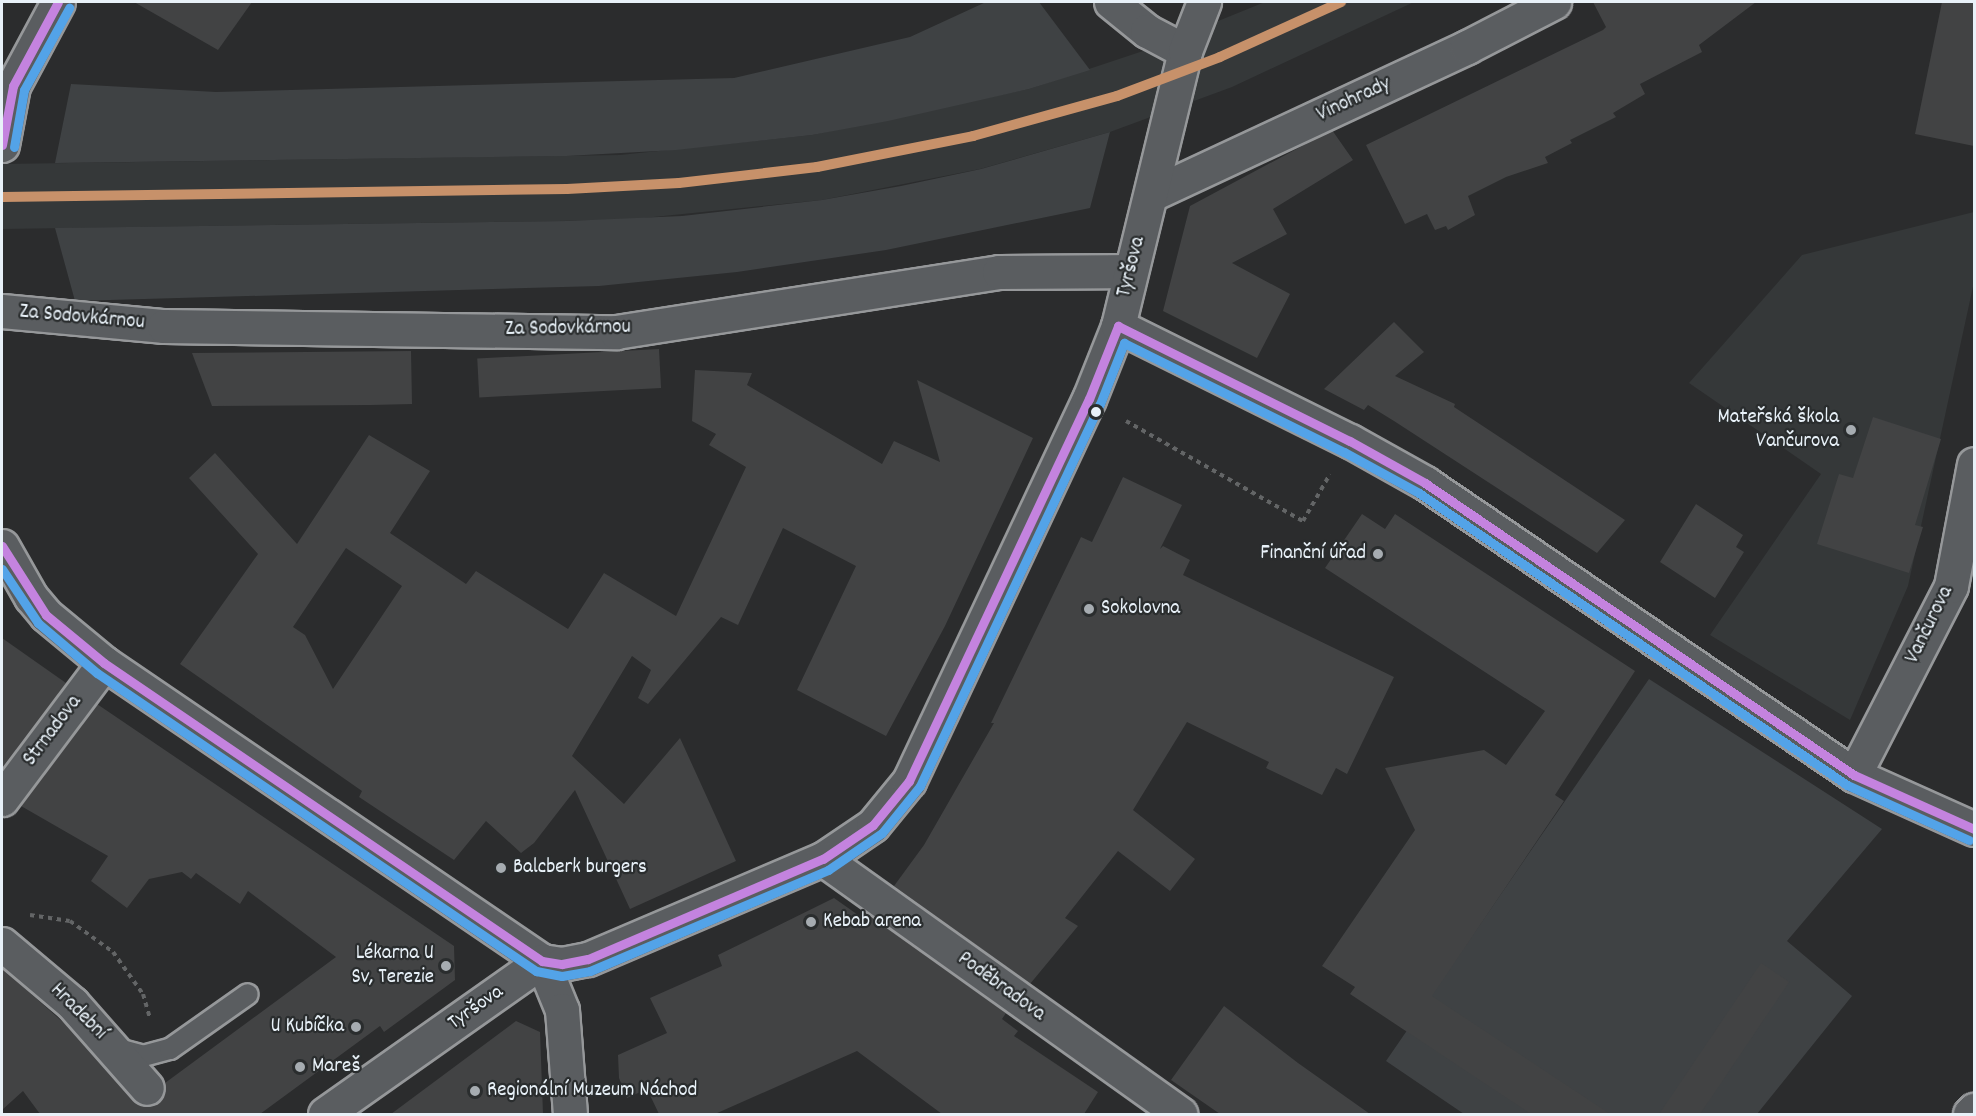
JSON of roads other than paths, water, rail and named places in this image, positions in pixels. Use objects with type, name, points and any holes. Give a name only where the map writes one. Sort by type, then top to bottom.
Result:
[{"type":"street","points":[[2,145],[7,84],[58,2]]},
{"type":"street","points":[[1111,2],[1147,31],[1185,51]]},
{"type":"street","name":"Tyršova","points":[[325,1114],[542,961],[562,964],[588,959],[823,859],[873,825],[909,781],[1089,399],[1118,326],[1185,51],[1204,2]]},
{"type":"street","name":"Vinohrady","points":[[1152,194],[1467,47],[1554,2]]},
{"type":"street","name":"Za Sodovkárnou","points":[[2,311],[164,326],[616,332],[999,272],[1130,271]]},
{"type":"street","points":[[1118,326],[1350,441],[1425,483],[1854,775],[1974,829]]},
{"type":"street","name":"Vančurova","points":[[1854,775],[1951,586],[1974,464]]},
{"type":"street","points":[[2,546],[46,615],[104,663],[542,961],[562,1010],[570,1114]]},
{"type":"street","name":"Strnadova","points":[[2,799],[104,663]]},
{"type":"street","name":"Poděbradova","points":[[823,859],[1180,1114]]},
{"type":"street","name":"Hradební","points":[[2,944],[72,1003],[147,1088]]},
{"type":"street","points":[[1970,1114],[1974,1110]]},
{"type":"lane","points":[[114,1048],[142,1056],[170,1049],[248,994]]},
{"type":"place","name":"Mateřská škola Vančurova","points":[[1851,430]]},
{"type":"place","name":"Finanční úřad","points":[[1378,554]]},
{"type":"place","name":"Sokolovna","points":[[1089,609]]},
{"type":"place","name":"Balcberk burgers","points":[[501,868]]},
{"type":"place","name":"Kebab arena","points":[[811,922]]},
{"type":"place","name":"Lékarna U Sv, Terezie","points":[[446,966]]},
{"type":"place","name":"U Kubíčka","points":[[356,1027]]},
{"type":"place","name":"Mareš","points":[[300,1067]]},
{"type":"place","name":"Regionální Muzeum Náchod","points":[[475,1091]]}]
